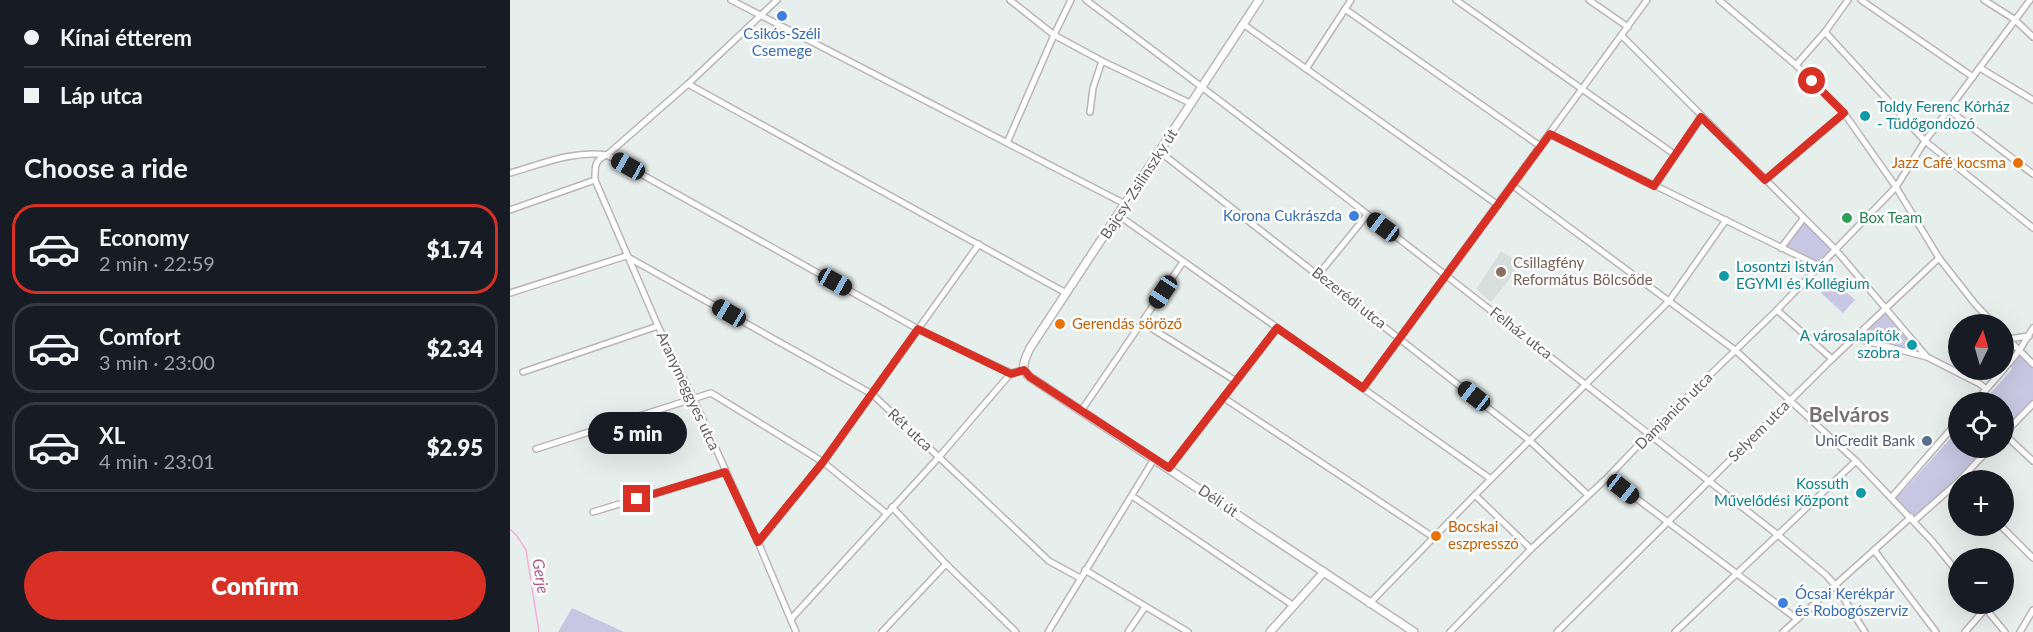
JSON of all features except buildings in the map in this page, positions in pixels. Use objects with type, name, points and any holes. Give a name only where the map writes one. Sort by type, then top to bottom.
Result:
[{"type":"main road","name":"Bajcsy-Zsilinszky út","points":[[1024,370],[1023,363],[1030,348],[1259,0]]},
{"type":"main road","name":"Déli út","points":[[1024,370],[1030,377],[1413,632]]},
{"type":"main road","points":[[1270,632],[1324,572]]},
{"type":"street","points":[[731,0],[1125,204]]},
{"type":"street","points":[[510,210],[595,180],[596,163],[600,158],[608,155],[688,84],[777,0]]},
{"type":"street","points":[[1010,0],[1054,35],[1192,104]]},
{"type":"street","points":[[1007,143],[1071,0]]},
{"type":"street","name":"Felház utca","points":[[1086,0],[1446,274],[1778,534],[1835,585],[1865,632]]},
{"type":"street","points":[[1306,69],[1351,0]]},
{"type":"street","points":[[1456,0],[1674,154]]},
{"type":"street","points":[[1589,0],[1628,27]]},
{"type":"street","points":[[1363,388],[1647,0]]},
{"type":"street","points":[[1719,0],[1796,65],[1844,113],[1896,187],[1939,258],[1984,314]]},
{"type":"street","points":[[1796,65],[1825,32],[1848,0]]},
{"type":"street","points":[[1861,0],[1973,77]]},
{"type":"street","points":[[1984,0],[2014,19],[2033,37]]},
{"type":"street","name":"Damjanich utca","points":[[1450,632],[1531,549],[1608,477],[1777,310],[1896,187],[1925,141],[2030,0]]},
{"type":"street","points":[[1345,9],[1540,146]]},
{"type":"street","points":[[1243,24],[1498,205]]},
{"type":"street","points":[[1825,32],[1925,141],[2033,228]]},
{"type":"street","points":[[1622,36],[1835,249],[1927,357]]},
{"type":"street","points":[[1090,112],[1093,88],[1102,61]]},
{"type":"street","points":[[1980,69],[2033,100]]},
{"type":"street","points":[[688,84],[1066,293]]},
{"type":"street","points":[[1949,110],[2033,174]]},
{"type":"street","points":[[1765,180],[1844,113]]},
{"type":"street","points":[[1654,186],[1701,117]]},
{"type":"street","points":[[1550,134],[1819,266]]},
{"type":"street","name":"Bezerédi utca","points":[[1160,152],[1529,440],[1588,495]]},
{"type":"street","points":[[510,173],[575,155],[592,153],[608,155],[918,329],[1011,374]]},
{"type":"street","name":"Aranymeggyes utca","points":[[595,180],[626,256],[693,398],[796,632]]},
{"type":"street","points":[[1512,185],[1735,350],[1856,461],[1892,497],[1948,561]]},
{"type":"street","points":[[1118,215],[1491,479]]},
{"type":"street","points":[[1318,274],[1367,215]]},
{"type":"street","points":[[1370,604],[1433,537],[1669,301],[1726,219]]},
{"type":"street","points":[[1781,248],[1803,219]]},
{"type":"street","points":[[758,542],[823,462],[979,244]]},
{"type":"street","points":[[510,293],[626,256]]},
{"type":"street","name":"Rét utca","points":[[626,256],[872,394],[1049,561],[1080,578]]},
{"type":"street","name":"Selyem utca","points":[[1557,632],[1791,399],[1939,258]]},
{"type":"street","points":[[1081,411],[1183,262]]},
{"type":"street","points":[[1777,310],[1832,359]]},
{"type":"street","points":[[1143,323],[1236,381]]},
{"type":"street","points":[[523,372],[658,326]]},
{"type":"street","points":[[1169,468],[1277,328]]},
{"type":"street","points":[[2014,357],[2033,328]]},
{"type":"street","points":[[2014,337],[2029,336]]},
{"type":"street","points":[[1854,338],[1927,357],[1986,389]]},
{"type":"street","points":[[2014,346],[2033,364]]},
{"type":"street","points":[[791,619],[939,457],[1011,374],[1024,370]]},
{"type":"street","points":[[1983,392],[1994,380]]},
{"type":"street","points":[[536,449],[711,393],[823,462],[886,513]]},
{"type":"street","points":[[1224,398],[1433,537]]},
{"type":"street","points":[[2014,424],[2033,404]]},
{"type":"street","points":[[1892,497],[1948,433]]},
{"type":"street","points":[[2014,443],[2033,461]]},
{"type":"street","points":[[1969,470],[1981,458]]},
{"type":"street","points":[[1048,632],[1154,459]]},
{"type":"street","points":[[1675,632],[1856,461]]},
{"type":"street","points":[[594,512],[725,472]]},
{"type":"street","points":[[1608,477],[1797,619]]},
{"type":"street","points":[[1786,631],[1874,550],[1948,490]]},
{"type":"street","points":[[1475,495],[1531,549]]},
{"type":"street","points":[[1132,496],[1294,606]]},
{"type":"street","points":[[892,507],[946,564],[1016,632]]},
{"type":"street","points":[[2012,536],[2033,558]]},
{"type":"street","points":[[1874,550],[1936,632]]},
{"type":"street","points":[[882,632],[946,564]]},
{"type":"street","points":[[1085,570],[1188,632]]},
{"type":"street","points":[[1128,632],[1145,607]]},
{"type":"street","points":[[2020,632],[2033,610]]},
{"type":"street","points":[[1965,632],[1978,614]]},
{"type":"street","points":[[1990,614],[2005,632]]},
{"type":"shaded area","points":[[1803,219],[1835,249],[1819,266],[1781,248]]},
{"type":"shaded area","name":"Csillagfény Református Bölcsőde","points":[[1501,251],[1519,263],[1491,302],[1476,289]]},
{"type":"shaded area","points":[[1833,280],[1855,300],[1843,313],[1821,293]]},
{"type":"shaded area","points":[[1886,310],[1923,355],[1856,338]]},
{"type":"shaded area","points":[[2019,351],[2033,364],[2033,404],[2014,424],[2014,392],[1992,392],[2002,380],[2014,380],[2014,357]]},
{"type":"shaded area","points":[[1948,441],[1948,458],[1980,458],[1967,470],[1948,470],[1948,488],[1914,521],[1892,497],[1901,487],[1903,491]]},
{"type":"shaded area","points":[[572,608],[624,632],[558,632]]},
{"type":"waterway","name":"Gerje","points":[[510,529],[526,550],[539,632]]},
{"type":"place","name":"Csikós-Széli Csemege","points":[[782,16]]},
{"type":"place","name":"Toldy Ferenc Kórház - Tüdőgondozó","points":[[1865,116]]},
{"type":"place","name":"Jazz Café kocsma","points":[[2018,163]]},
{"type":"place","name":"Korona Cukrászda","points":[[1354,216]]},
{"type":"place","name":"Box Team","points":[[1847,218]]},
{"type":"place","name":"Csillagfény Református Bölcsőde","points":[[1501,272]]},
{"type":"place","name":"Losontzi István EGYMI és Kollégium","points":[[1724,276]]},
{"type":"place","name":"Gerendás söröző","points":[[1060,324]]},
{"type":"place","name":"A városalapítók szobra","points":[[1912,345]]},
{"type":"place","name":"UniCredit Bank","points":[[1927,441]]},
{"type":"place","name":"Kossuth Művelődési Központ","points":[[1861,493]]},
{"type":"place","name":"Bocskai eszpresszó","points":[[1436,536]]},
{"type":"place","name":"Ócsai Kerékpár és Robogószerviz","points":[[1783,603]]},
{"type":"district","name":"Belváros","points":[[1849,415]]},
{"type":"route","points":[[637,499],[725,472],[758,542],[823,462],[918,329],[1011,374],[1024,370],[1027,375],[1169,468],[1277,328],[1363,388],[1550,134],[1654,186],[1701,117],[1765,180],[1844,113],[1812,81]]}]
